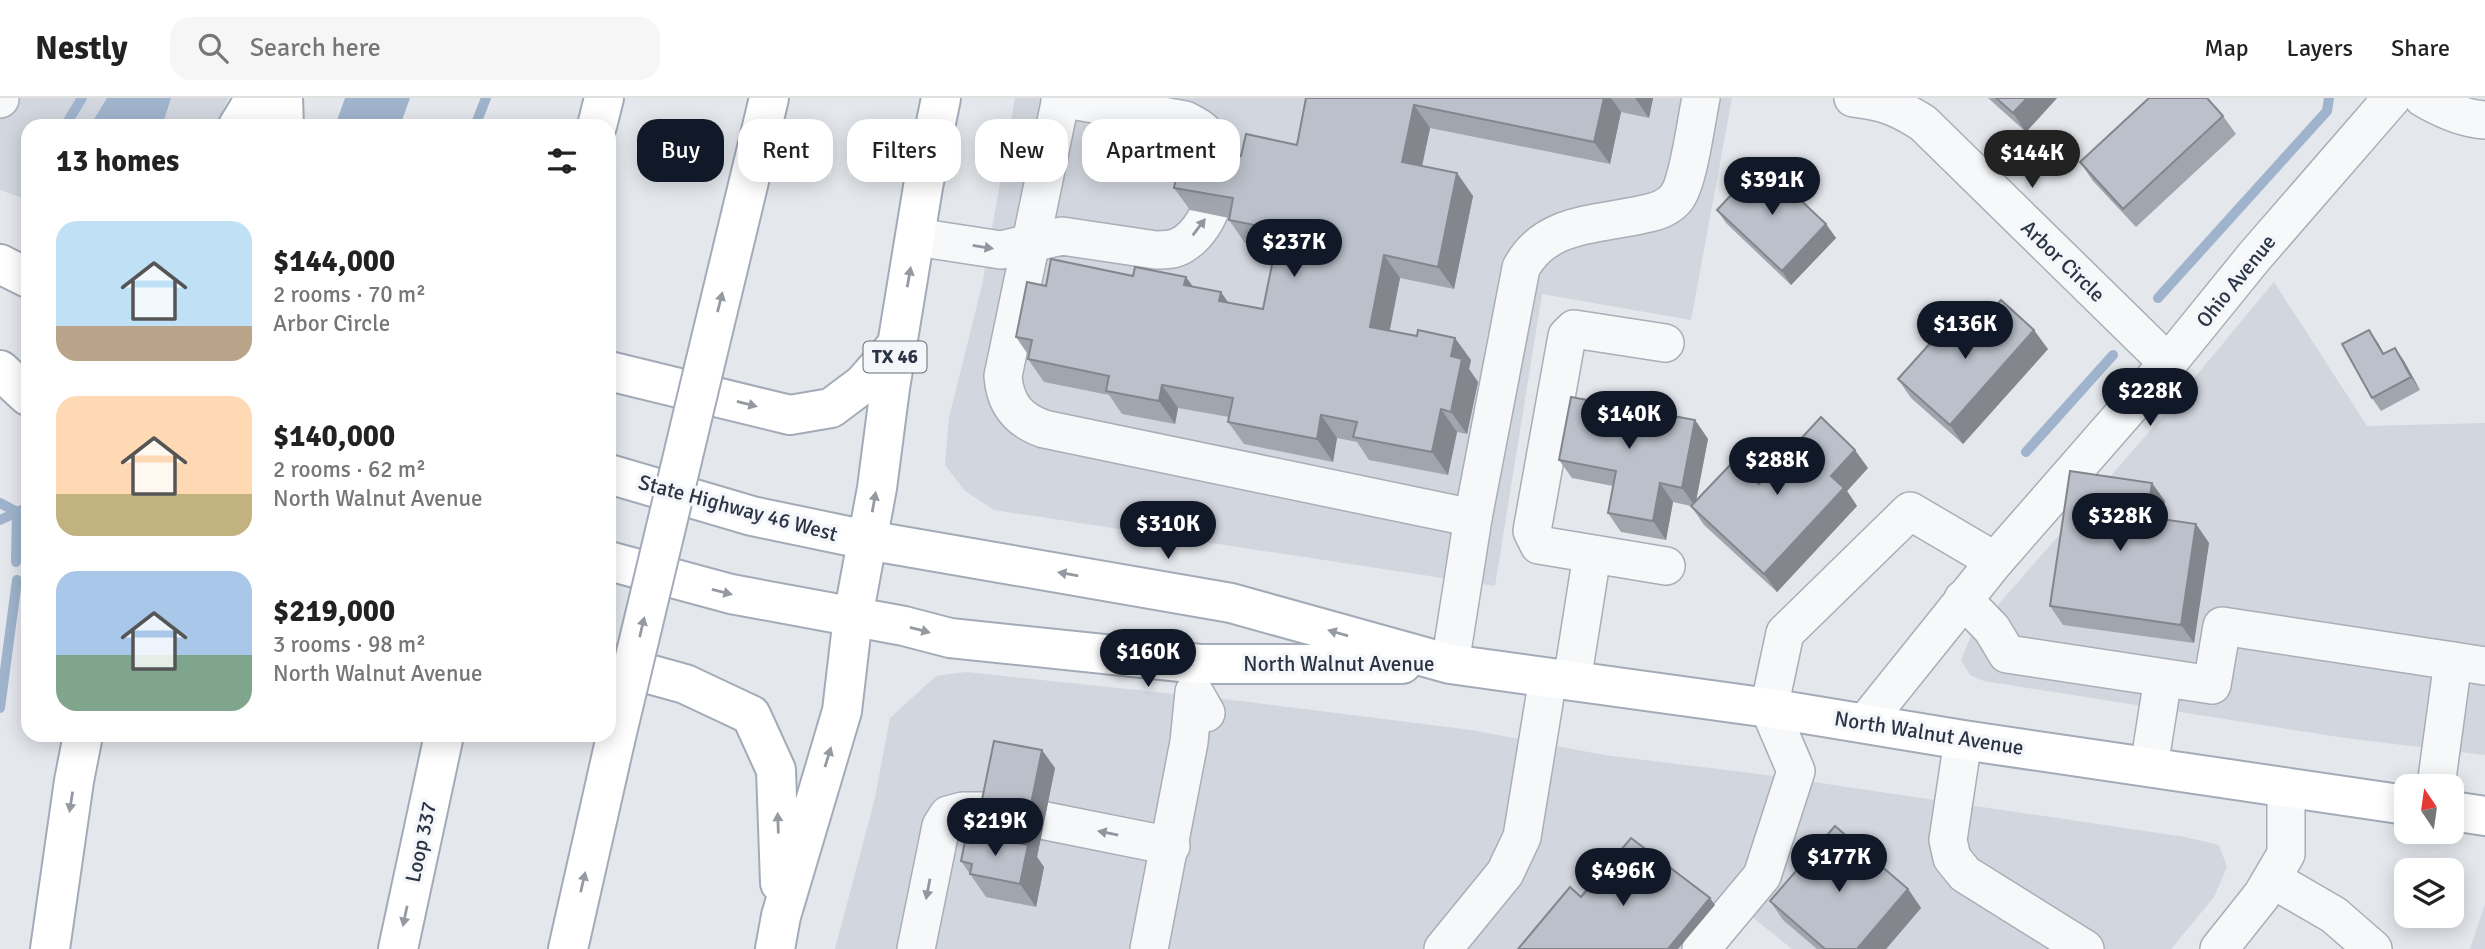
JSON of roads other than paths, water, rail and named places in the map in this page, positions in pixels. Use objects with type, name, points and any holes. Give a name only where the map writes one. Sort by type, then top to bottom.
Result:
[{"type":"main road","points":[[242,119],[255,98]]},
{"type":"main road","points":[[262,119],[268,98]]},
{"type":"main road","points":[[283,98],[284,119]]},
{"type":"main road","points":[[599,119],[604,98]]},
{"type":"main road","points":[[616,737],[769,98]]},
{"type":"main road","name":"TX 46","points":[[853,617],[897,344],[941,98]]},
{"type":"main road","points":[[0,249],[21,254]]},
{"type":"main road","points":[[0,264],[21,274]]},
{"type":"main road","points":[[616,373],[790,415],[831,408],[863,384],[897,344]]},
{"type":"main road","points":[[0,358],[21,366]]},
{"type":"main road","points":[[0,370],[21,390]]},
{"type":"main road","name":"State Highway 46 West","points":[[616,476],[752,516],[867,540]]},
{"type":"main road","name":"North Walnut Avenue","points":[[867,540],[1231,603],[1451,664],[1769,708],[1963,740],[2394,803]]},
{"type":"main road","points":[[616,563],[731,594],[853,617],[842,712],[778,933]]},
{"type":"main road","name":"North Walnut Avenue","points":[[853,617],[950,638],[1200,664],[1451,664]]},
{"type":"main road","points":[[616,665],[685,684],[751,715],[776,770],[778,933]]},
{"type":"main road","points":[[568,949],[615,742]]},
{"type":"main road","points":[[50,949],[85,743]]},
{"type":"main road","name":"Loop 337","points":[[398,949],[442,744]]},
{"type":"main road","points":[[2464,813],[2485,816]]},
{"type":"street","points":[[916,237],[1001,250],[1030,242],[1062,236],[1156,250],[1170,250],[1182,246],[1211,212],[1215,198],[1219,165],[1216,151],[1209,137],[1198,126],[1185,120],[1061,98],[1030,242],[1003,376],[1004,388],[1012,409],[1031,425],[1473,518]]},
{"type":"street","points":[[1451,664],[1473,518],[1517,284],[1528,255],[1552,234],[1567,228],[1632,217],[1666,207],[1677,197],[1684,182],[1701,98]]},
{"type":"street","name":"Arbor Circle","points":[[1853,98],[1897,107],[1923,123],[2168,363]]},
{"type":"street","name":"Ohio Avenue","points":[[1865,723],[1995,561],[2168,363],[2254,257],[2392,98]]},
{"type":"street","points":[[2423,98],[2462,116],[2485,120]]},
{"type":"street","points":[[1665,343],[1574,329],[1567,336],[1532,531],[1539,545],[1666,566]]},
{"type":"street","points":[[1701,949],[1762,876],[1796,771],[1769,708],[1785,633],[1910,511],[1995,561]]},
{"type":"street","points":[[1443,949],[1505,873],[1522,836],[1592,555]]},
{"type":"street","points":[[1963,599],[1992,629],[2007,654],[2212,685],[2222,626],[2469,663],[2439,774]]},
{"type":"street","points":[[2149,767],[2163,678]]},
{"type":"street","points":[[1149,949],[1171,846],[1189,742],[1194,692],[1206,713]]},
{"type":"street","points":[[1963,740],[1948,841],[1952,858],[1965,874],[2085,949]]},
{"type":"street","points":[[2220,949],[2262,895],[2286,854],[2286,787]]},
{"type":"street","points":[[916,949],[941,826],[948,815],[963,811],[996,811],[1171,846]]},
{"type":"street","points":[[2272,880],[2334,915],[2373,949]]},
{"type":"water","points":[[107,98],[171,98],[164,119],[94,119]]},
{"type":"water","points":[[345,98],[410,98],[402,119],[338,119]]},
{"type":"waterway","points":[[69,119],[82,98]]},
{"type":"waterway","points":[[478,119],[486,98]]},
{"type":"waterway","points":[[2158,298],[2327,111],[2329,98]]},
{"type":"waterway","points":[[2026,452],[2113,355]]},
{"type":"waterway","points":[[0,503],[17,512],[16,562]]},
{"type":"waterway","points":[[0,520],[21,510]]},
{"type":"waterway","points":[[0,708],[17,580]]}]
